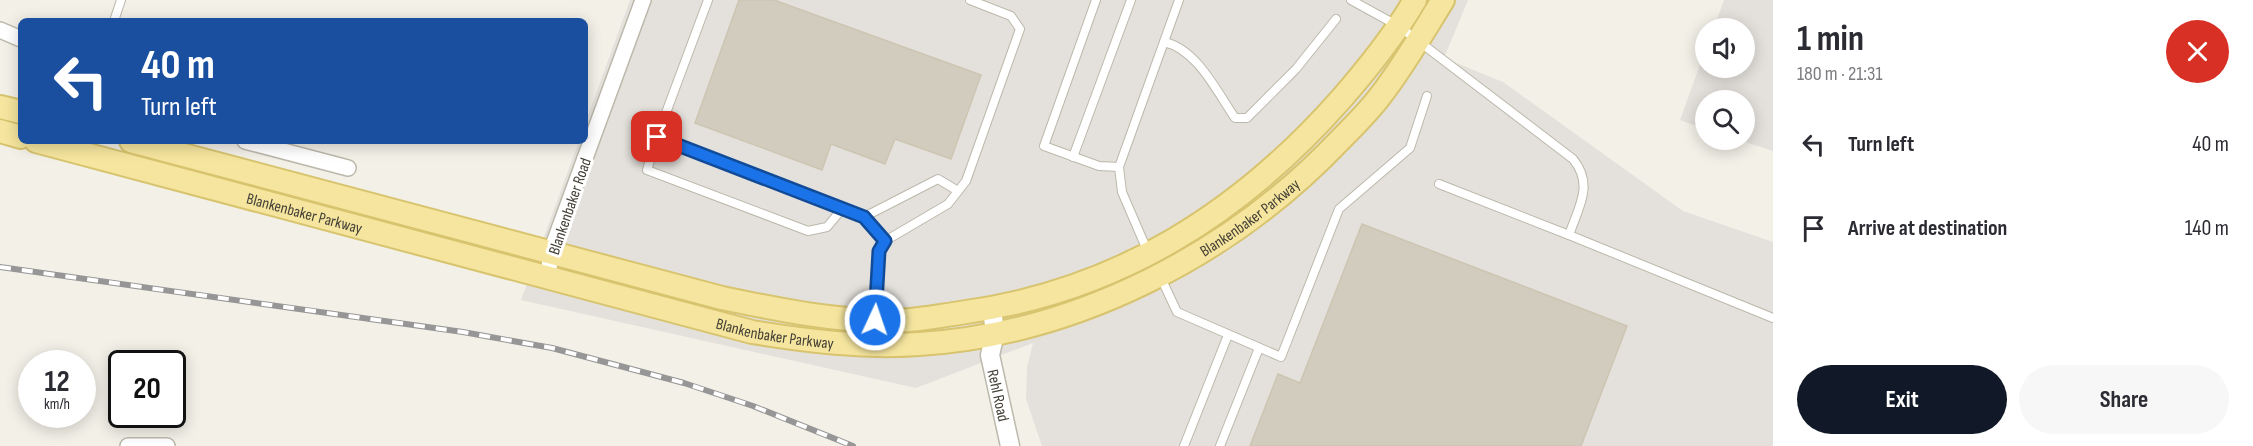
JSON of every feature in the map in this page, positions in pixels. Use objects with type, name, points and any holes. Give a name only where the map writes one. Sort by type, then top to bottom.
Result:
[{"type":"main road","name":"Blankenbaker Parkway","points":[[142,144],[722,298],[790,313],[898,321],[1012,306],[1056,293],[1103,276],[1149,254],[1198,225],[1285,159],[1370,66],[1400,27],[1415,0]]},
{"type":"main road","name":"Blankenbaker Parkway","points":[[47,144],[752,332],[845,344],[921,344],[995,333],[1117,297],[1161,276],[1219,242],[1321,161],[1380,96],[1443,0]]},
{"type":"main road","points":[[0,106],[18,111]]},
{"type":"main road","points":[[0,131],[18,136]]},
{"type":"street","name":"Blankenbaker Road","points":[[548,278],[551,251],[643,0]]},
{"type":"street","points":[[0,30],[18,38]]},
{"type":"street","points":[[256,144],[348,168]]},
{"type":"street","name":"Rehl Road","points":[[992,309],[995,333],[990,354],[1010,446]]},
{"type":"street","points":[[128,446],[167,446]]},
{"type":"lane","points":[[115,18],[121,0]]},
{"type":"lane","points":[[708,0],[647,170],[808,231],[827,227],[842,209]]},
{"type":"lane","points":[[875,320],[879,251],[885,241],[948,204],[966,181],[1020,28],[1011,16],[970,0]]},
{"type":"lane","points":[[1096,0],[1044,146],[1099,166],[1119,167]]},
{"type":"lane","points":[[1073,157],[1131,0]]},
{"type":"lane","points":[[1149,254],[1122,192],[1119,167],[1179,0]]},
{"type":"lane","points":[[1351,0],[1400,27],[1573,159],[1583,171],[1585,188],[1569,235]]},
{"type":"lane","points":[[1164,42],[1176,45],[1189,54],[1235,118],[1247,118],[1296,69],[1336,19]]},
{"type":"lane","points":[[1161,276],[1177,312],[1281,357],[1339,209],[1410,147],[1427,96]]},
{"type":"lane","points":[[657,137],[864,217],[885,241]]},
{"type":"lane","points":[[864,217],[938,178],[958,191]]},
{"type":"lane","points":[[1439,184],[1773,318]]},
{"type":"lane","points":[[1184,446],[1228,335]]},
{"type":"lane","points":[[1220,446],[1259,348]]},
{"type":"shaded area","points":[[630,0],[1468,0],[1444,58],[1503,82],[1683,211],[1773,242],[1773,446],[1042,446],[1026,399],[1027,367],[1033,343],[916,388],[521,300],[578,144],[588,144],[588,116]]},
{"type":"shaded area","points":[[1724,0],[1773,0],[1773,151],[1755,145],[1755,90],[1695,90],[1695,125],[1680,120],[1695,78],[1755,78],[1755,18],[1718,18]]},
{"type":"building","points":[[739,0],[774,0],[981,75],[951,159],[895,139],[885,164],[831,144],[822,170],[695,123]]},
{"type":"building","points":[[1362,224],[1627,326],[1581,446],[1250,446],[1278,374],[1300,383]]},
{"type":"railway","points":[[0,267],[463,332],[552,348],[684,383],[753,406],[853,446]]},
{"type":"route","points":[[657,137],[864,217],[885,241],[879,251],[875,320]]}]
